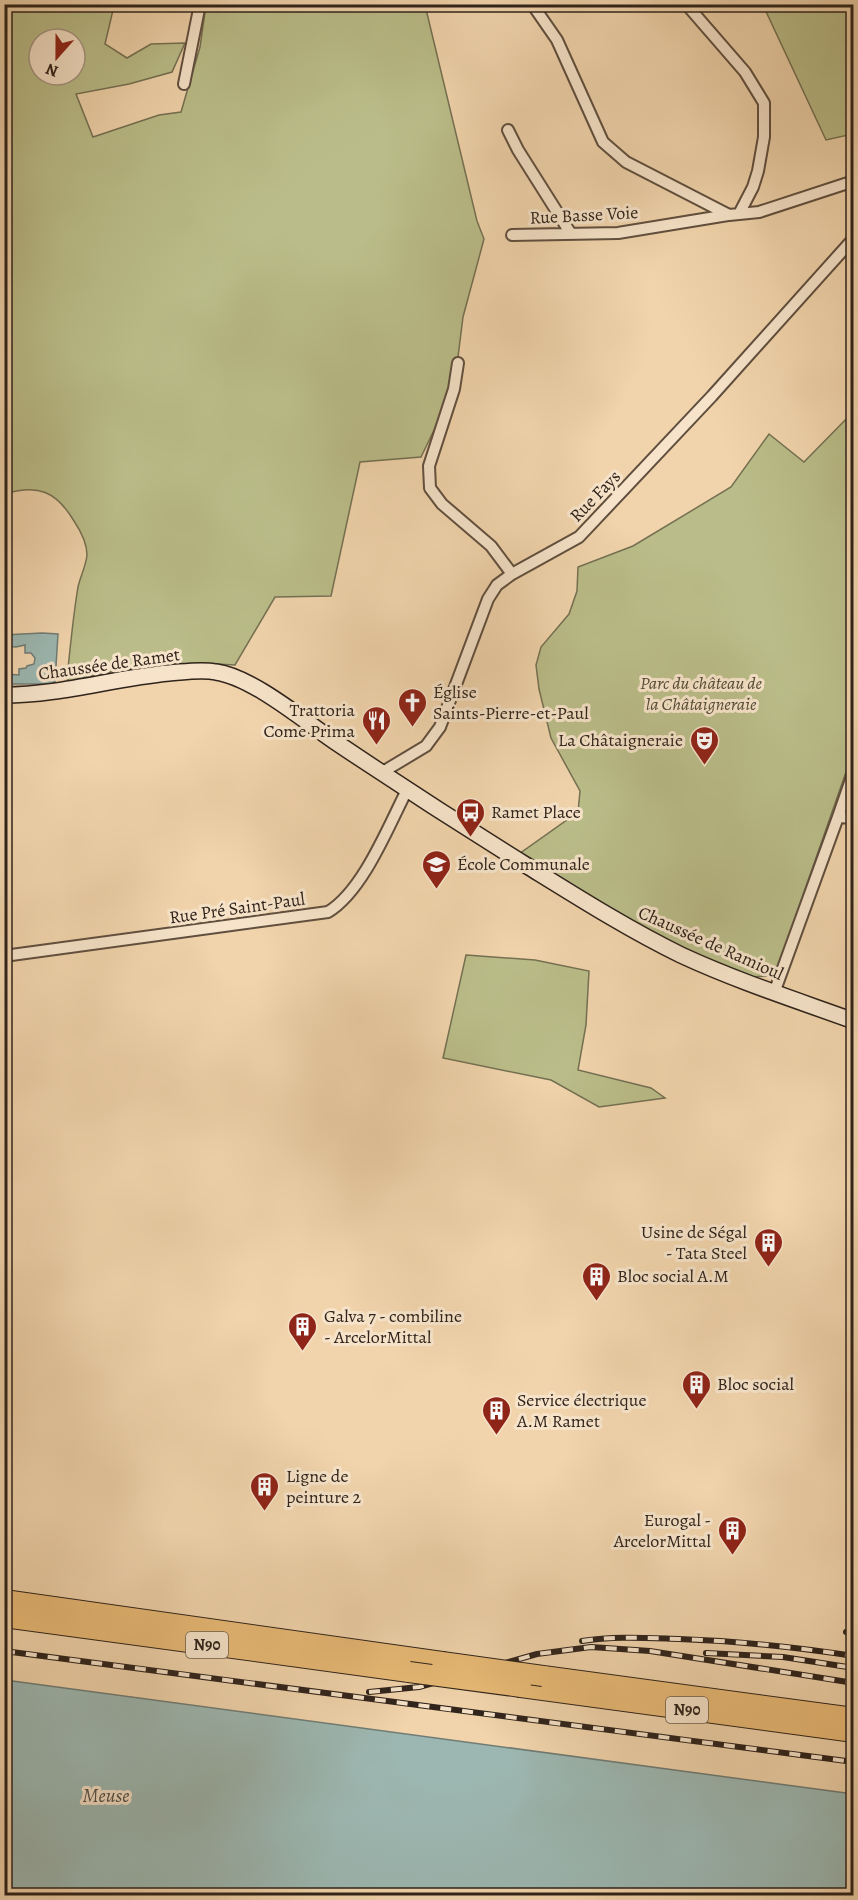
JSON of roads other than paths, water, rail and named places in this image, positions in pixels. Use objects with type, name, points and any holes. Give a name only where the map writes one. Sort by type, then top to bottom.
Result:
[{"type":"highway","name":"N90","points":[[4,1600],[854,1718]]},
{"type":"highway","name":"N90","points":[[4,1617],[854,1732]]},
{"type":"main road","name":"Chaussée de Ramet","points":[[4,695],[60,691],[151,675],[215,671],[246,681],[381,773]]},
{"type":"main road","points":[[381,773],[407,790]]},
{"type":"main road","name":"Chaussée de Ramioul","points":[[407,790],[627,926],[702,964],[774,993],[854,1021]]},
{"type":"street","points":[[184,84],[200,4]]},
{"type":"street","points":[[532,4],[557,40],[603,142],[626,162],[734,214],[759,212],[854,181]]},
{"type":"street","points":[[686,4],[745,72],[764,103],[764,137],[758,171],[753,187],[734,214]]},
{"type":"street","points":[[508,130],[518,150],[571,234]]},
{"type":"street","name":"Rue Basse Voie","points":[[512,235],[618,233],[734,214]]},
{"type":"street","name":"Rue Fays","points":[[381,773],[426,746],[440,728],[461,666],[488,599],[497,585],[512,574],[579,537],[712,396],[854,238]]},
{"type":"street","points":[[458,363],[454,389],[429,466],[430,488],[442,504],[491,546],[512,574]]},
{"type":"street","points":[[774,993],[854,771]]},
{"type":"street","name":"Rue Pré Saint-Paul","points":[[4,957],[328,912],[342,903],[357,885],[407,790]]},
{"type":"street","points":[[838,817],[854,818]]},
{"type":"water","points":[[58,634],[55,682],[5,684],[5,674],[19,675],[19,669],[34,664],[35,658],[31,653],[25,653],[25,645],[5,646],[4,635]]},
{"type":"water","name":"Meuse","points":[[5,1680],[853,1794],[853,1895],[5,1895]]},
{"type":"railway","points":[[846,1632],[854,1634]]},
{"type":"railway","points":[[582,1641],[606,1638],[701,1640],[767,1645],[854,1656]]},
{"type":"railway","points":[[369,1692],[419,1687],[537,1654],[591,1647],[650,1651],[854,1683]]},
{"type":"railway","points":[[4,1651],[854,1762]]},
{"type":"railway","points":[[706,1653],[783,1657],[854,1668]]},
{"type":"place","name":"Église Saints-Pierre-et-Paul","points":[[412,728]]},
{"type":"place","name":"Trattoria Come Prima","points":[[376,746]]},
{"type":"place","name":"La Châtaigneraie","points":[[704,766]]},
{"type":"place","name":"Ramet Place","points":[[470,838]]},
{"type":"place","name":"École Communale","points":[[436,890]]},
{"type":"place","name":"Usine de Ségal - Tata Steel","points":[[768,1268]]},
{"type":"place","name":"Bloc social A.M","points":[[596,1302]]},
{"type":"place","name":"Galva 7 - combiline - ArcelorMittal","points":[[303,1352]]},
{"type":"place","name":"Bloc social","points":[[696,1410]]},
{"type":"place","name":"Service électrique A.M Ramet","points":[[496,1436]]},
{"type":"place","name":"Ligne de peinture 2","points":[[265,1512]]},
{"type":"place","name":"Eurogal - ArcelorMittal","points":[[732,1556]]},
{"type":"park label","name":"Parc du château de la Châtaigneraie","points":[[701,693]]}]
